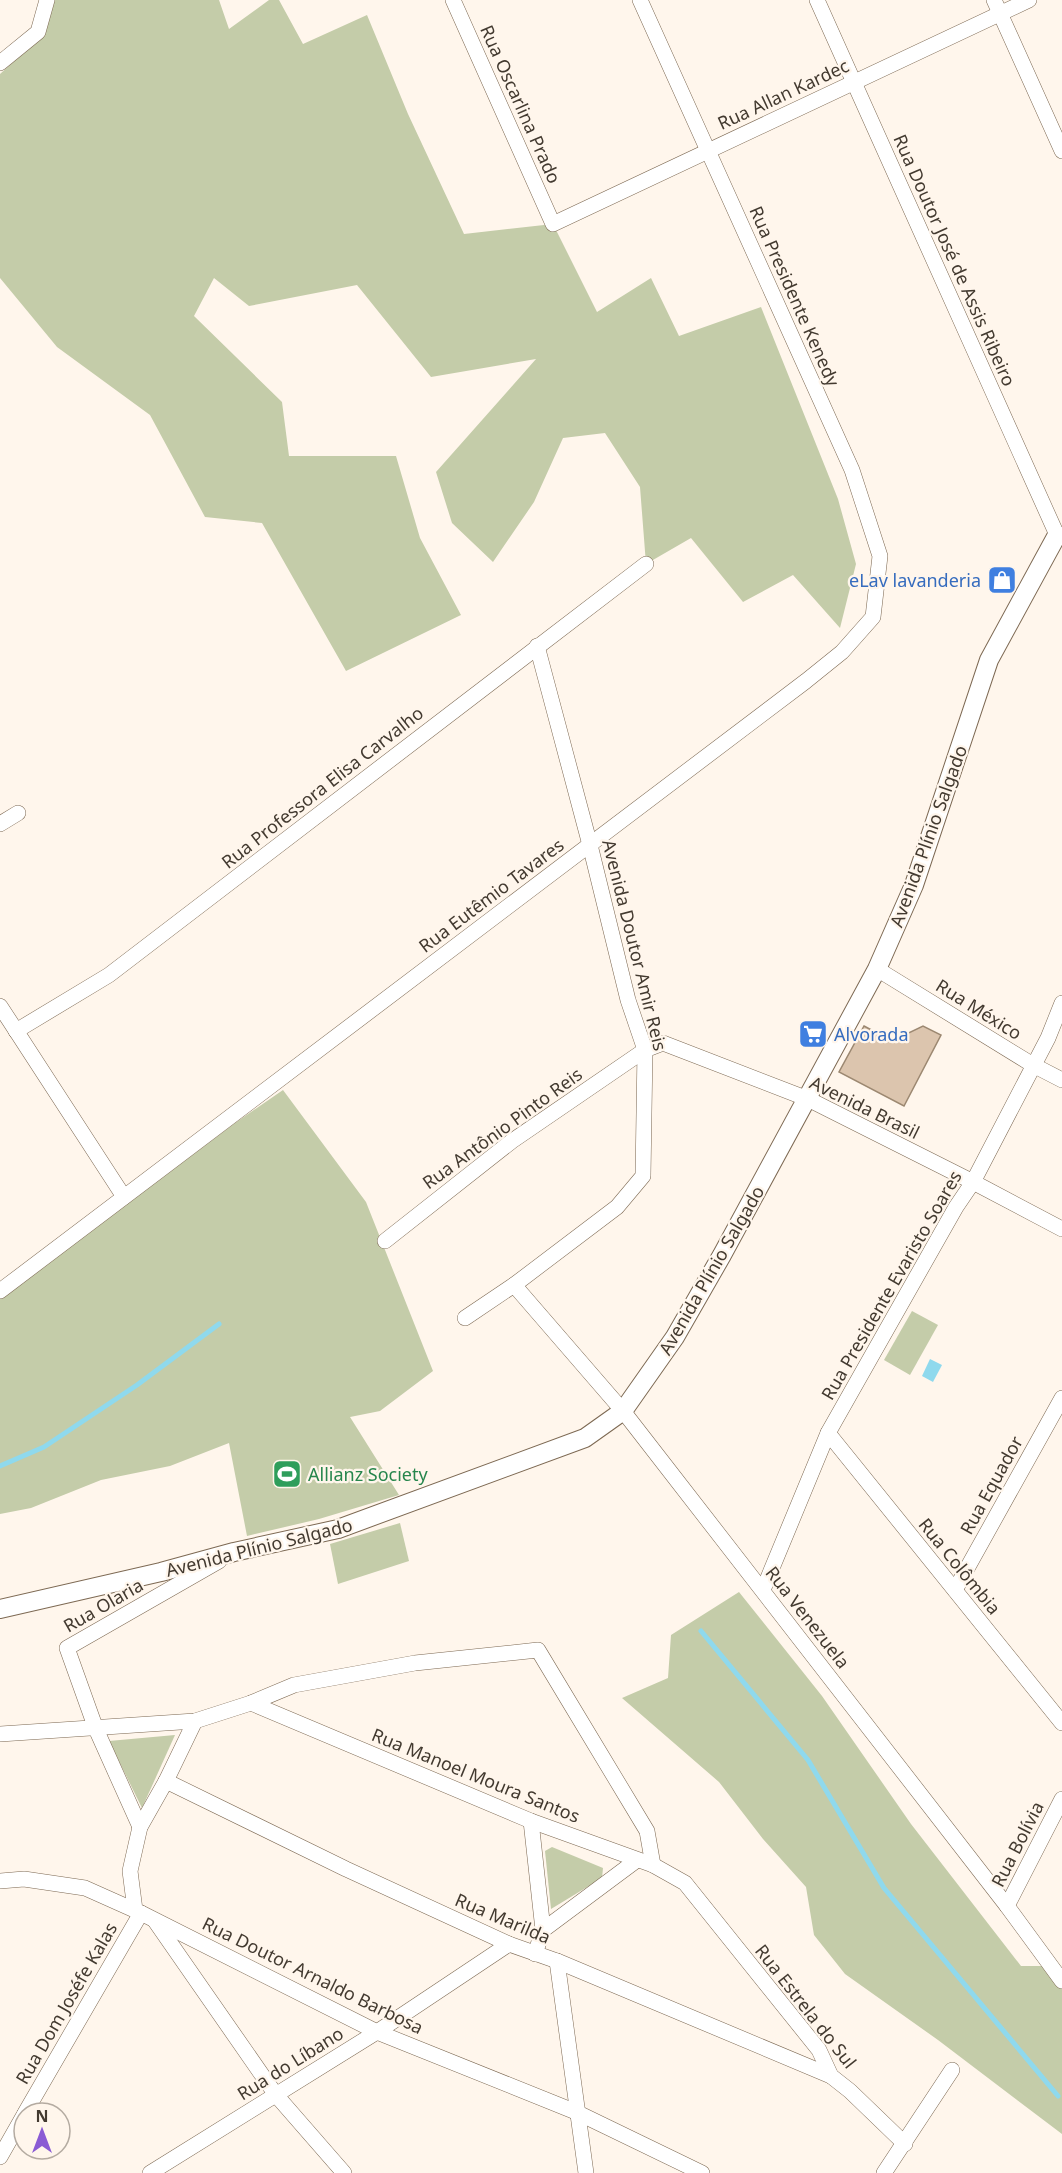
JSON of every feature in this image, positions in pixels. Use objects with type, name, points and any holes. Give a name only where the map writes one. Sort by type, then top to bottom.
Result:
[{"type":"street","points":[[0,63],[38,32],[47,0]]},
{"type":"street","name":"Rua Oscarlina Prado","points":[[453,0],[553,224]]},
{"type":"street","name":"Rua Presidente Kenedy","points":[[640,0],[852,470],[880,556],[873,617]]},
{"type":"street","name":"Rua Doutor José de Assis Ribeiro","points":[[817,0],[1060,536]]},
{"type":"street","name":"Rua Allan Kardec","points":[[553,224],[854,82],[998,7],[1029,0]]},
{"type":"street","points":[[998,7],[1062,151]]},
{"type":"street","name":"Avenida Plínio Salgado","points":[[0,1609],[338,1529],[585,1438],[623,1411],[675,1337],[878,969],[914,885],[989,660],[1060,536]]},
{"type":"street","name":"Rua Professora Elisa Carvalho","points":[[16,1031],[109,975],[646,564]]},
{"type":"street","name":"Rua Eutêmio Tavares","points":[[0,1291],[842,652],[873,617]]},
{"type":"street","name":"Avenida Doutor Amir Reis","points":[[465,1318],[514,1285],[617,1207],[643,1176],[645,1050],[628,1000],[537,646]]},
{"type":"street","points":[[0,824],[18,813]]},
{"type":"street","name":"Rua México","points":[[878,969],[1033,1065],[1062,1080]]},
{"type":"street","name":"Rua Presidente Evaristo Soares","points":[[763,1590],[828,1433],[956,1207],[973,1182],[1048,1038],[1062,1003]]},
{"type":"street","points":[[0,1006],[124,1197]]},
{"type":"street","name":"Avenida Brasil","points":[[645,1050],[663,1043],[808,1099],[1062,1229]]},
{"type":"street","name":"Rua Antônio Pinto Reis","points":[[385,1241],[512,1141],[645,1050]]},
{"type":"street","name":"Rua Venezuela","points":[[514,1285],[623,1411],[1007,1906],[1062,1981]]},
{"type":"street","name":"Rua Equador","points":[[955,1590],[1062,1398]]},
{"type":"street","name":"Rua Colômbia","points":[[828,1433],[1062,1723]]},
{"type":"street","name":"Rua Olaria","points":[[96,1729],[67,1648],[234,1552]]},
{"type":"street","points":[[0,1734],[195,1721],[251,1703],[294,1684],[416,1663],[538,1650],[647,1831],[653,1864]]},
{"type":"street","name":"Rua Manoel Moura Santos","points":[[251,1703],[531,1821],[636,1860],[653,1864],[685,1883]]},
{"type":"street","points":[[112,1899],[130,1871],[140,1827],[166,1781],[195,1721]]},
{"type":"street","points":[[96,1729],[140,1827]]},
{"type":"street","name":"Rua Marilda","points":[[166,1781],[346,1869],[509,1944],[556,1961],[831,2076]]},
{"type":"street","name":"Rua Bolívia","points":[[1007,1906],[1062,1799]]},
{"type":"street","points":[[531,1821],[543,1930],[535,1954]]},
{"type":"street","points":[[543,1930],[636,1860]]},
{"type":"street","points":[[130,1871],[143,1914],[276,2095],[344,2173]]},
{"type":"street","name":"Rua Doutor Arnaldo Barbosa","points":[[0,1881],[24,1879],[85,1888],[112,1899],[377,2032],[576,2112],[702,2173]]},
{"type":"street","name":"Rua Estrela do Sul","points":[[685,1883],[819,2050],[831,2076],[850,2091],[905,2144]]},
{"type":"street","name":"Rua Dom Joséfe Kalas","points":[[33,2101],[143,1914]]},
{"type":"street","name":"Rua do Líbano","points":[[150,2173],[377,2032],[509,1944]]},
{"type":"street","points":[[556,1961],[586,2173]]},
{"type":"street","points":[[884,2173],[952,2070]]},
{"type":"street","name":"Rua Dom Joséfe Kalas","points":[[0,2157],[12,2136]]},
{"type":"green space","points":[[54,0],[219,0],[229,29],[269,0],[279,0],[303,44],[367,15],[408,114],[464,234],[553,224],[597,312],[651,278],[679,336],[761,307],[838,499],[856,564],[840,628],[793,575],[743,602],[691,538],[646,564],[640,487],[605,433],[563,438],[534,502],[493,562],[452,523],[436,472],[536,359],[431,377],[357,285],[249,306],[214,278],[194,316],[282,402],[289,456],[396,456],[420,538],[461,615],[346,671],[262,523],[205,517],[150,415],[57,347],[0,278],[0,74],[43,35]]},
{"type":"green space","points":[[283,1090],[366,1202],[433,1371],[380,1411],[350,1417],[399,1495],[319,1519],[247,1536],[229,1443],[170,1466],[101,1480],[31,1508],[0,1514],[0,1299],[235,1123]]},
{"type":"green space","points":[[912,1311],[938,1325],[910,1375],[884,1360]]},
{"type":"green space","points":[[400,1523],[409,1561],[338,1584],[330,1544]]},
{"type":"green space","points":[[739,1592],[822,1696],[911,1824],[1021,1966],[1060,1966],[1062,1968],[1062,2134],[938,2040],[845,1974],[814,1935],[806,1887],[763,1839],[719,1782],[622,1698],[668,1678],[671,1635]]},
{"type":"green space","points":[[175,1735],[142,1808],[109,1741]]},
{"type":"green space","points":[[552,1847],[603,1868],[602,1878],[551,1909],[545,1851]]},
{"type":"water","points":[[930,1359],[942,1365],[933,1382],[922,1376]]},
{"type":"building","points":[[864,1026],[892,1041],[923,1026],[941,1035],[904,1106],[839,1072]]},
{"type":"waterway","points":[[0,1466],[44,1447],[137,1385],[219,1324]]},
{"type":"waterway","points":[[701,1631],[808,1760],[884,1888],[1058,2096]]},
{"type":"place","name":"eLav lavanderia","points":[[1002,580]]},
{"type":"place","name":"Alvorada","points":[[813,1034]]},
{"type":"place","name":"Allianz Society","points":[[287,1474]]}]
